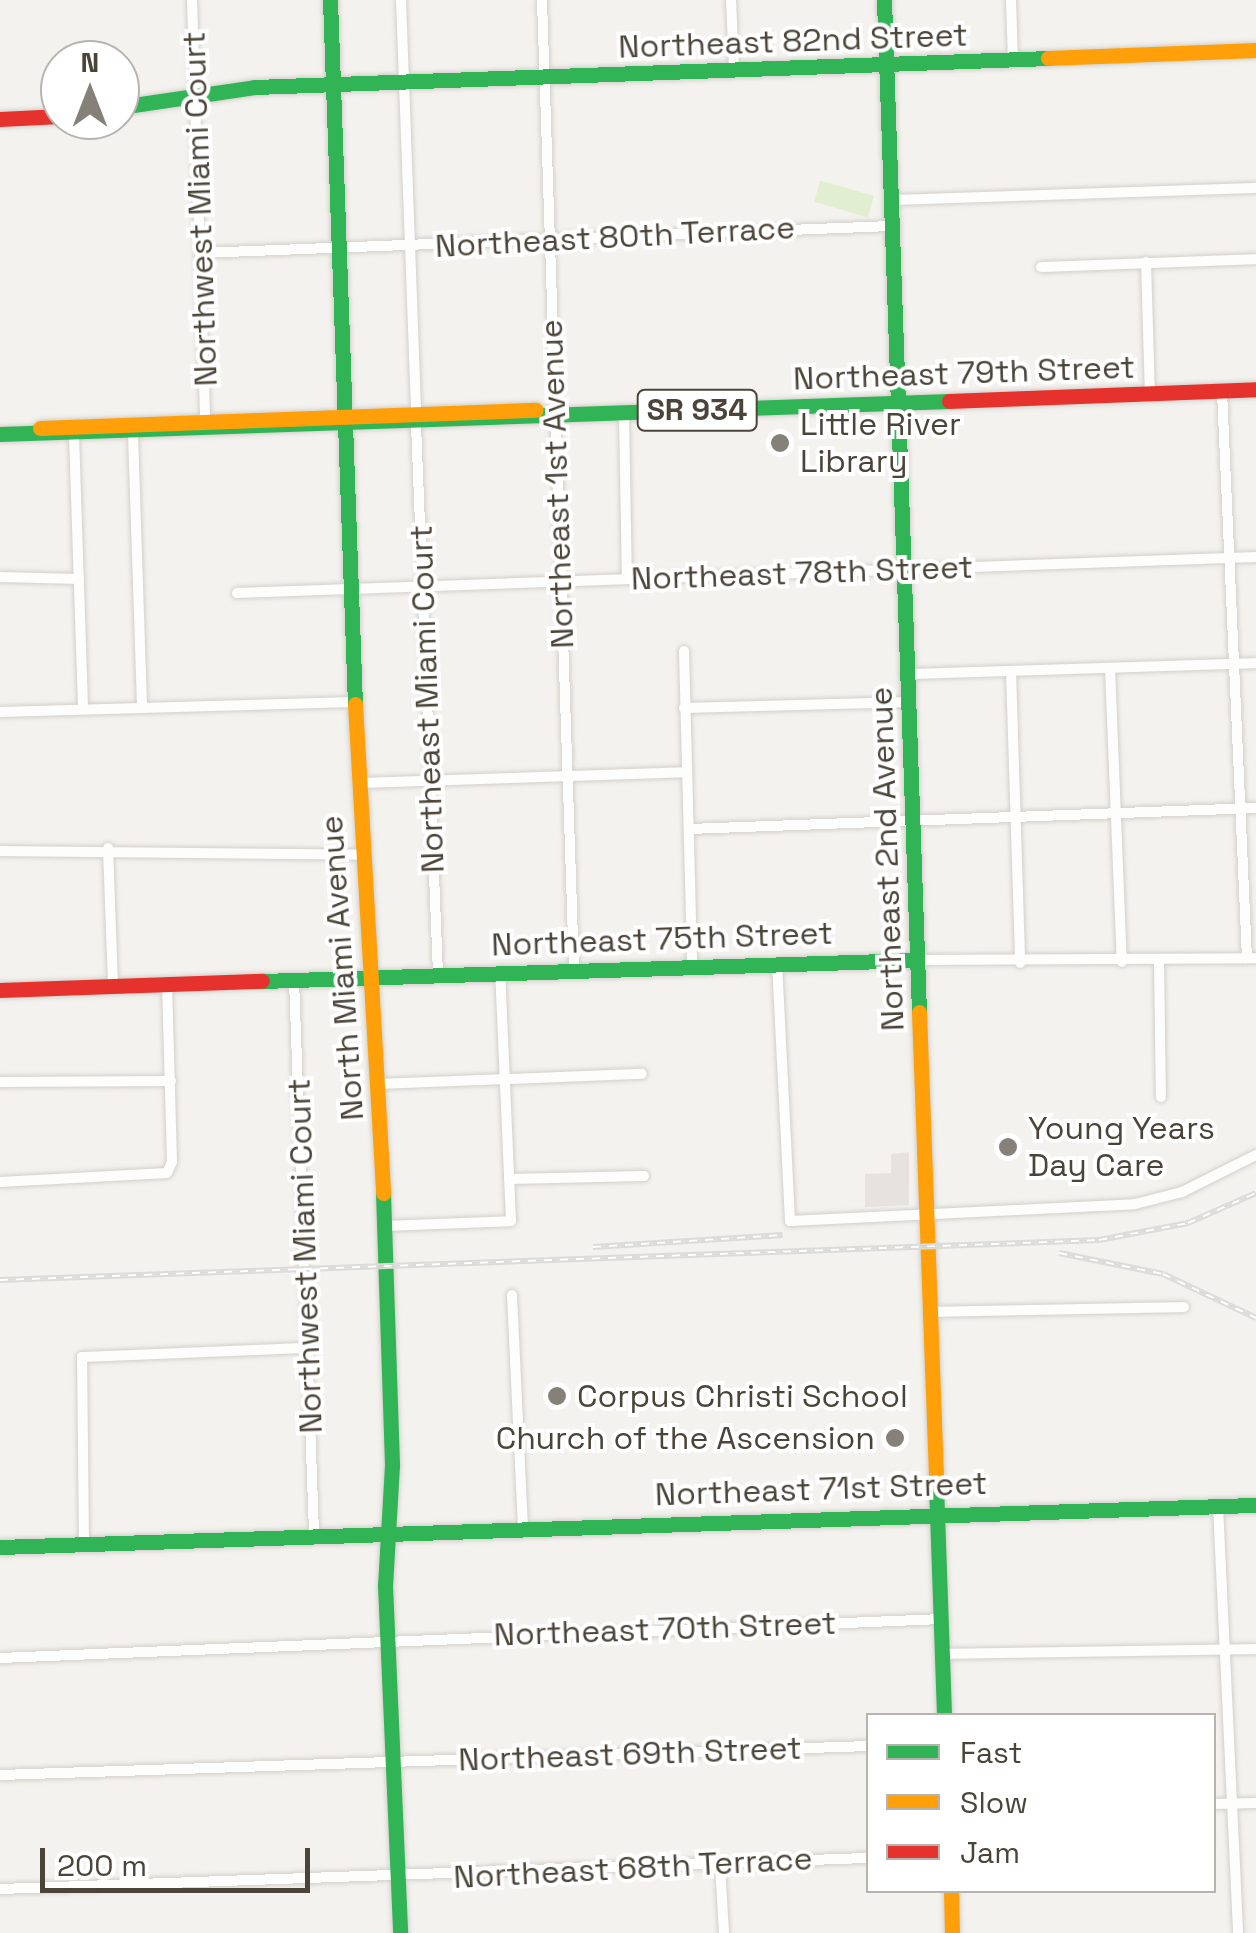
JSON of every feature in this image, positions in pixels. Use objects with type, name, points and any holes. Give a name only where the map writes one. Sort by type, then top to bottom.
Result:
[{"type":"main road","name":"North Miami Avenue","points":[[330,0],[348,588],[361,856],[378,1084],[388,1640],[400,1933]]},
{"type":"main road","name":"Northeast 2nd Avenue","points":[[884,0],[944,1713]]},
{"type":"main road","name":"Northeast 82nd Street","points":[[140,104],[196,94],[333,84],[1256,50]]},
{"type":"main road","points":[[0,119],[40,117]]},
{"type":"main road","name":"Northeast 79th Street","points":[[344,420],[529,408],[554,414],[1256,390]]},
{"type":"main road","points":[[8,433],[55,424],[205,417],[344,420]]},
{"type":"main road","points":[[133,434],[205,417]]},
{"type":"main road","points":[[8,433],[133,434],[344,420]]},
{"type":"main road","name":"Northeast 75th Street","points":[[0,990],[917,960]]},
{"type":"main road","name":"Northeast 71st Street","points":[[0,1547],[314,1533],[1256,1504]]},
{"type":"main road","points":[[951,1893],[952,1933]]},
{"type":"street","name":"Northwest Miami Court","points":[[192,0],[205,417]]},
{"type":"street","name":"Northeast Miami Court","points":[[401,0],[438,973]]},
{"type":"street","name":"Northeast 1st Avenue","points":[[542,0],[574,969]]},
{"type":"street","points":[[732,0],[734,70]]},
{"type":"street","points":[[1012,0],[1012,59]]},
{"type":"street","points":[[891,200],[1256,188]]},
{"type":"street","name":"Northeast 80th Terrace","points":[[201,253],[892,226]]},
{"type":"street","points":[[1041,266],[1256,259]]},
{"type":"street","points":[[1146,262],[1150,393]]},
{"type":"street","points":[[1222,390],[1240,809],[1251,958]]},
{"type":"street","points":[[624,412],[627,579]]},
{"type":"street","points":[[133,434],[142,707]]},
{"type":"street","points":[[74,435],[83,709]]},
{"type":"street","name":"Northeast 78th Street","points":[[237,593],[1256,557]]},
{"type":"street","points":[[0,577],[79,580]]},
{"type":"street","points":[[684,651],[692,965]]},
{"type":"street","points":[[909,674],[1256,663]]},
{"type":"street","points":[[1110,668],[1122,962]]},
{"type":"street","points":[[1010,671],[1020,962]]},
{"type":"street","points":[[0,712],[354,702]]},
{"type":"street","points":[[684,708],[910,702]]},
{"type":"street","points":[[358,784],[687,772]]},
{"type":"street","points":[[689,829],[1256,808]]},
{"type":"street","points":[[0,851],[108,848],[230,858],[361,856]]},
{"type":"street","points":[[108,848],[112,986]]},
{"type":"street","name":"Northeast 75th Street","points":[[917,960],[1122,962],[1251,958]]},
{"type":"street","points":[[1159,960],[1161,1097]]},
{"type":"street","points":[[778,963],[790,1221],[1135,1204],[1182,1192],[1256,1156]]},
{"type":"street","points":[[383,1226],[511,1221],[500,971]]},
{"type":"street","name":"Northwest Miami Court","points":[[294,979],[314,1533]]},
{"type":"street","points":[[0,1182],[167,1172],[171,1081],[168,984]]},
{"type":"street","points":[[378,1084],[642,1074]]},
{"type":"street","points":[[0,1082],[171,1081]]},
{"type":"street","points":[[509,1179],[644,1176]]},
{"type":"street","points":[[512,1295],[523,1526]]},
{"type":"street","points":[[930,1312],[1184,1307]]},
{"type":"street","points":[[84,1542],[82,1357],[310,1348]]},
{"type":"street","points":[[1218,1506],[1238,1933]]},
{"type":"street","name":"Northeast 70th Street","points":[[0,1658],[942,1619]]},
{"type":"street","points":[[942,1654],[1256,1648]]},
{"type":"street","name":"Northeast 69th Street","points":[[0,1775],[866,1746]]},
{"type":"street","points":[[1216,1804],[1256,1803]]},
{"type":"street","name":"Northeast 68th Terrace","points":[[0,1889],[398,1879],[866,1858]]},
{"type":"street","points":[[720,1864],[724,1933]]},
{"type":"green space","points":[[820,181],[874,196],[868,217],[814,202]]},
{"type":"shaded area","points":[[909,1152],[909,1205],[865,1207],[865,1174],[891,1173],[891,1154]]},
{"type":"railway","points":[[0,1280],[1099,1240],[1188,1223],[1256,1193]]},
{"type":"railway","points":[[593,1247],[783,1235]]},
{"type":"railway","points":[[1059,1253],[1163,1274],[1256,1318]]},
{"type":"traffic: fast","points":[[330,0],[355,704]]},
{"type":"traffic: fast","points":[[884,0],[919,1012]]},
{"type":"traffic: fast","points":[[140,104],[255,87],[1048,58]]},
{"type":"traffic: fast","points":[[0,434],[949,401]]},
{"type":"traffic: fast","points":[[262,981],[917,960]]},
{"type":"traffic: fast","points":[[383,1193],[392,1465],[385,1585],[400,1933]]},
{"type":"traffic: fast","points":[[936,1485],[944,1713]]},
{"type":"traffic: fast","points":[[0,1547],[1256,1505]]},
{"type":"traffic: slow","points":[[1048,58],[1256,50]]},
{"type":"traffic: slow","points":[[40,428],[536,410]]},
{"type":"traffic: slow","points":[[355,704],[383,1193]]},
{"type":"traffic: slow","points":[[919,1012],[936,1485]]},
{"type":"traffic: slow","points":[[951,1893],[952,1933]]},
{"type":"traffic: jam","points":[[0,119],[40,117]]},
{"type":"traffic: jam","points":[[949,401],[1256,389]]},
{"type":"traffic: jam","points":[[0,990],[262,981]]},
{"type":"place","name":"Little River Library","points":[[780,443]]},
{"type":"place","name":"Young Years Day Care","points":[[1008,1147]]},
{"type":"place","name":"Corpus Christi School","points":[[557,1396]]},
{"type":"place","name":"Church of the Ascension","points":[[895,1438]]}]
